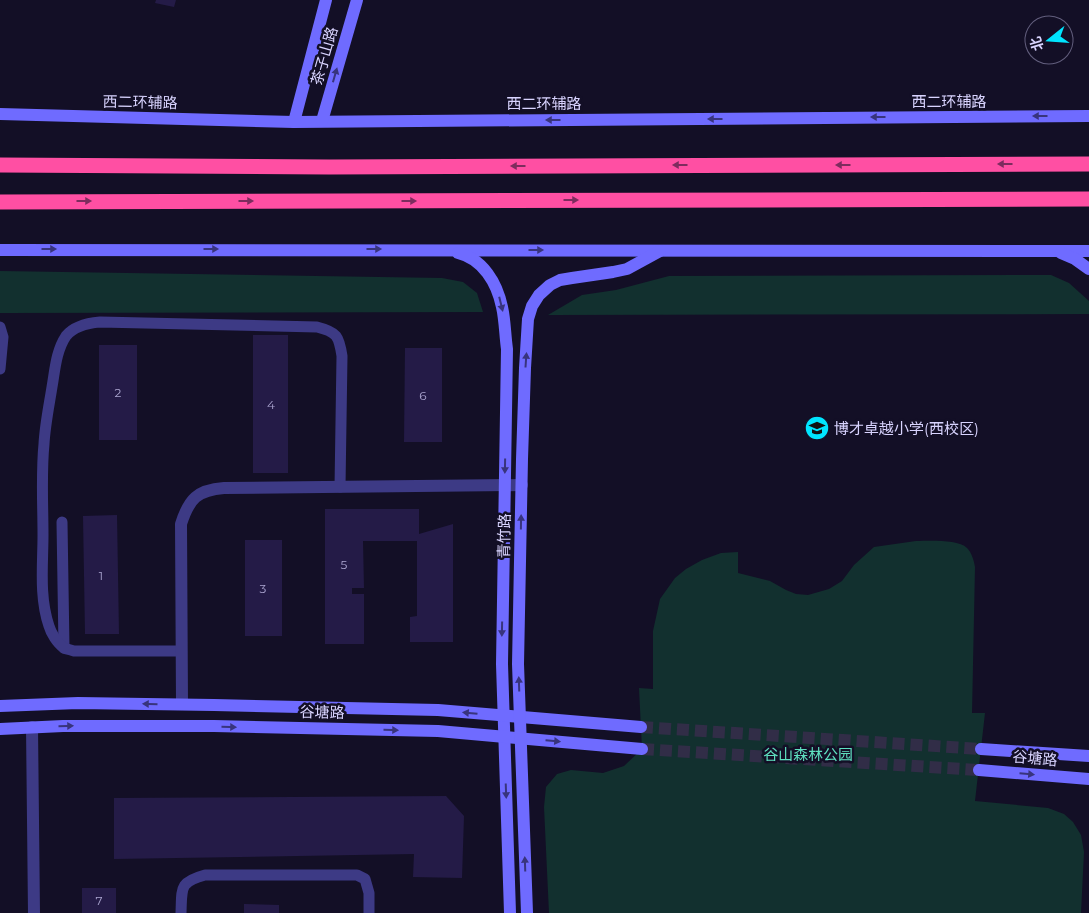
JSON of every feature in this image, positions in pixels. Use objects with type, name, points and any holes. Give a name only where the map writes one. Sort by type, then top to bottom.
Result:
[{"type":"highway","points":[[0,165],[339,167],[1089,164]]},
{"type":"highway","points":[[0,202],[1089,200]]},
{"type":"street","name":"茶子山路","points":[[294,122],[326,0]]},
{"type":"street","name":"茶子山路","points":[[322,121],[357,0]]},
{"type":"street","name":"西二环辅路","points":[[0,114],[294,122],[1089,116]]},
{"type":"street","points":[[0,250],[1089,251]]},
{"type":"street","name":"青竹路","points":[[446,250],[465,254],[478,262],[489,276],[498,292],[503,309],[507,349],[502,664],[510,913]]},
{"type":"street","points":[[1057,250],[1089,269]]},
{"type":"street","name":"青竹路","points":[[527,913],[518,664],[525,368],[528,319],[532,306],[539,295],[550,284],[560,280],[627,269],[661,251]]},
{"type":"street","points":[[182,704],[181,524],[188,506],[194,498],[206,491],[224,488],[522,485]]},
{"type":"street","name":"谷塘路","points":[[0,706],[78,703],[438,710],[641,727]]},
{"type":"street","name":"谷塘路","points":[[0,728],[214,726],[438,731],[642,749]]},
{"type":"street","points":[[32,727],[34,913]]},
{"type":"street","name":"谷塘路","points":[[981,748],[1089,756]]},
{"type":"street","name":"谷塘路","points":[[979,770],[1089,779]]},
{"type":"lane","points":[[181,650],[74,651],[64,648],[56,640],[49,626],[43,586],[42,466],[46,424],[56,361],[61,345],[68,334],[76,328],[89,323],[100,322],[317,327],[329,330],[336,335],[342,356],[340,487]]},
{"type":"lane","points":[[0,326],[3,337],[0,369]]},
{"type":"lane","points":[[62,522],[64,648]]},
{"type":"lane","points":[[181,913],[181,896],[184,884],[192,878],[205,874],[358,875],[365,879],[369,893],[369,913]]},
{"type":"green space","points":[[0,271],[442,278],[463,282],[477,293],[483,312],[0,313]]},
{"type":"green space","points":[[1051,275],[1069,283],[1089,301],[1089,314],[548,315],[582,295],[616,290],[669,276]]},
{"type":"green space","name":"谷山森林公园","points":[[916,541],[943,541],[963,545],[970,552],[974,562],[972,713],[985,713],[975,801],[1048,808],[1064,814],[1073,822],[1081,835],[1084,852],[1081,913],[549,913],[544,807],[546,787],[557,774],[571,770],[603,773],[624,766],[642,749],[639,688],[653,689],[653,631],[660,599],[675,578],[702,560],[721,553],[738,552],[738,573],[770,581],[796,594],[808,595],[829,589],[842,581],[854,565],[874,547]]},
{"type":"building","points":[[156,0],[176,0],[174,7],[155,3]]},
{"type":"building","points":[[253,335],[288,335],[288,473],[253,473]]},
{"type":"building","points":[[99,345],[137,345],[137,440],[99,440]]},
{"type":"building","points":[[405,348],[442,348],[442,442],[404,442]]},
{"type":"building","points":[[325,509],[419,509],[419,534],[453,524],[453,642],[410,642],[410,617],[417,616],[417,541],[363,541],[364,588],[352,588],[352,594],[364,594],[364,644],[325,644]]},
{"type":"building","points":[[117,515],[119,634],[85,634],[83,516]]},
{"type":"building","points":[[245,540],[282,540],[282,636],[245,636]]},
{"type":"building","points":[[446,796],[464,816],[462,878],[413,877],[414,854],[114,859],[114,798]]},
{"type":"building","points":[[82,888],[116,888],[116,913],[82,913]]},
{"type":"building","points":[[244,904],[279,905],[279,913],[244,913]]},
{"type":"tunnel","points":[[641,727],[981,749]]},
{"type":"tunnel","points":[[642,749],[979,770]]},
{"type":"place","name":"博才卓越小学(西校区)","points":[[817,428]]}]
